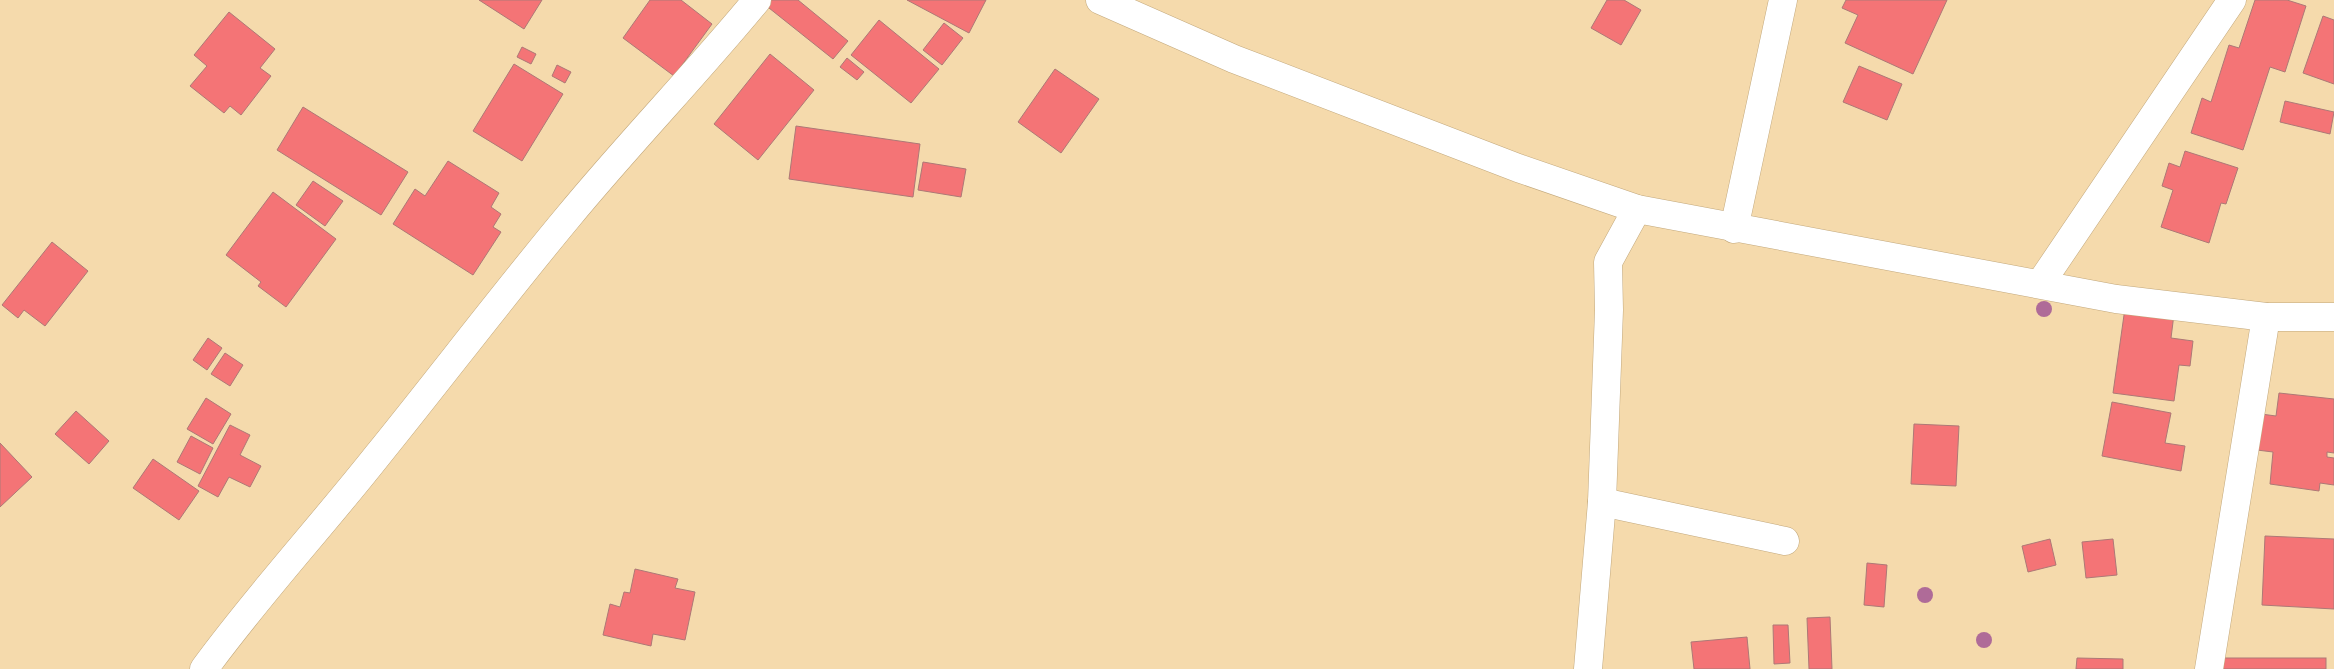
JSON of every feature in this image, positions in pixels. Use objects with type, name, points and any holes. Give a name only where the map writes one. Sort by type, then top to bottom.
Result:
[{"type":"street","points":[[204,669],[275,577],[377,456],[568,216],[708,59],[757,0]]},
{"type":"street","points":[[1100,0],[1234,59],[1518,168],[1637,209],[1734,229],[1886,254],[2116,299],[2266,317],[2334,317]]},
{"type":"street","points":[[1734,229],[1783,0]]},
{"type":"street","points":[[2040,284],[2232,0]]},
{"type":"street","points":[[1588,669],[1602,502],[1609,310],[1608,262],[1637,209]]},
{"type":"street","points":[[2209,669],[2266,317]]},
{"type":"street","points":[[1602,502],[1785,541]]},
{"type":"building","points":[[479,0],[542,0],[524,29]]},
{"type":"building","points":[[650,0],[681,0],[712,24],[674,76],[623,38]]},
{"type":"building","points":[[767,0],[798,0],[848,41],[833,59],[764,4]]},
{"type":"building","points":[[907,0],[986,0],[969,33]]},
{"type":"building","points":[[1607,0],[1624,0],[1641,10],[1621,45],[1591,28]]},
{"type":"building","points":[[1846,0],[1947,0],[1913,74],[1845,43],[1858,15],[1842,8]]},
{"type":"building","points":[[2255,0],[2287,0],[2306,6],[2285,72],[2270,67],[2243,150],[2191,133],[2202,98],[2211,102],[2229,45],[2239,48]]},
{"type":"building","points":[[229,12],[275,49],[260,68],[271,76],[241,115],[230,106],[224,113],[190,86],[207,66],[194,55]]},
{"type":"building","points":[[2323,16],[2334,20],[2334,84],[2303,73]]},
{"type":"building","points":[[879,20],[939,69],[911,103],[851,55]]},
{"type":"building","points":[[944,23],[963,38],[942,65],[923,50]]},
{"type":"building","points":[[522,47],[536,54],[531,64],[517,57]]},
{"type":"building","points":[[770,54],[814,90],[758,160],[714,124]]},
{"type":"building","points":[[847,58],[864,72],[857,80],[840,67]]},
{"type":"building","points":[[514,64],[563,94],[522,161],[473,131]]},
{"type":"building","points":[[557,65],[571,72],[565,83],[552,76]]},
{"type":"building","points":[[1859,66],[1902,84],[1887,120],[1843,102]]},
{"type":"building","points":[[1055,69],[1099,99],[1061,153],[1018,122]]},
{"type":"building","points":[[2285,101],[2334,112],[2330,134],[2280,122]]},
{"type":"building","points":[[303,107],[408,172],[381,215],[277,150]]},
{"type":"building","points":[[796,126],[920,144],[913,197],[789,179]]},
{"type":"building","points":[[2185,151],[2238,168],[2226,204],[2221,203],[2209,243],[2161,227],[2173,190],[2162,186],[2169,163],[2180,167]]},
{"type":"building","points":[[448,161],[499,193],[491,207],[501,214],[493,227],[501,232],[473,275],[393,224],[415,189],[425,196]]},
{"type":"building","points":[[923,162],[966,169],[961,197],[918,190]]},
{"type":"building","points":[[313,181],[343,201],[325,226],[296,205]]},
{"type":"building","points":[[273,192],[336,239],[286,307],[258,286],[261,282],[226,255]]},
{"type":"building","points":[[52,242],[88,271],[45,326],[24,310],[18,318],[2,305]]},
{"type":"building","points":[[2125,308],[2174,314],[2171,338],[2193,341],[2190,366],[2179,365],[2174,401],[2113,393]]},
{"type":"building","points":[[208,338],[222,348],[207,370],[193,360]]},
{"type":"building","points":[[225,353],[243,365],[230,386],[211,374]]},
{"type":"building","points":[[2279,393],[2334,399],[2334,453],[2327,452],[2327,457],[2334,458],[2334,485],[2320,483],[2319,491],[2270,484],[2273,452],[2257,450],[2261,414],[2276,416]]},
{"type":"building","points":[[206,398],[231,414],[213,444],[187,429]]},
{"type":"building","points":[[2112,402],[2171,413],[2165,443],[2185,446],[2181,471],[2102,456]]},
{"type":"building","points":[[76,411],[109,441],[89,464],[55,434]]},
{"type":"building","points":[[1914,424],[1959,426],[1956,486],[1911,484]]},
{"type":"building","points":[[230,425],[250,435],[240,455],[261,466],[250,487],[229,477],[218,497],[198,486]]},
{"type":"building","points":[[191,436],[213,448],[200,474],[177,462]]},
{"type":"building","points":[[0,443],[32,477],[0,507]]},
{"type":"building","points":[[153,459],[199,491],[179,520],[133,488]]},
{"type":"building","points":[[2265,536],[2334,539],[2334,609],[2262,605]]},
{"type":"building","points":[[2050,539],[2056,565],[2028,572],[2022,546]]},
{"type":"building","points":[[2113,539],[2117,575],[2086,578],[2082,542]]},
{"type":"building","points":[[1867,563],[1887,565],[1884,607],[1864,605]]},
{"type":"building","points":[[635,569],[678,579],[675,588],[695,592],[685,640],[653,634],[651,646],[603,635],[610,604],[620,607],[624,592],[630,593]]},
{"type":"building","points":[[1830,617],[1832,669],[1809,669],[1807,618]]},
{"type":"building","points":[[1773,625],[1788,625],[1790,663],[1774,664]]},
{"type":"building","points":[[1747,637],[1750,669],[1694,669],[1691,642]]},
{"type":"building","points":[[2077,658],[2123,659],[2123,669],[2076,669]]},
{"type":"building","points":[[2215,658],[2326,658],[2326,669],[2215,669]]}]
